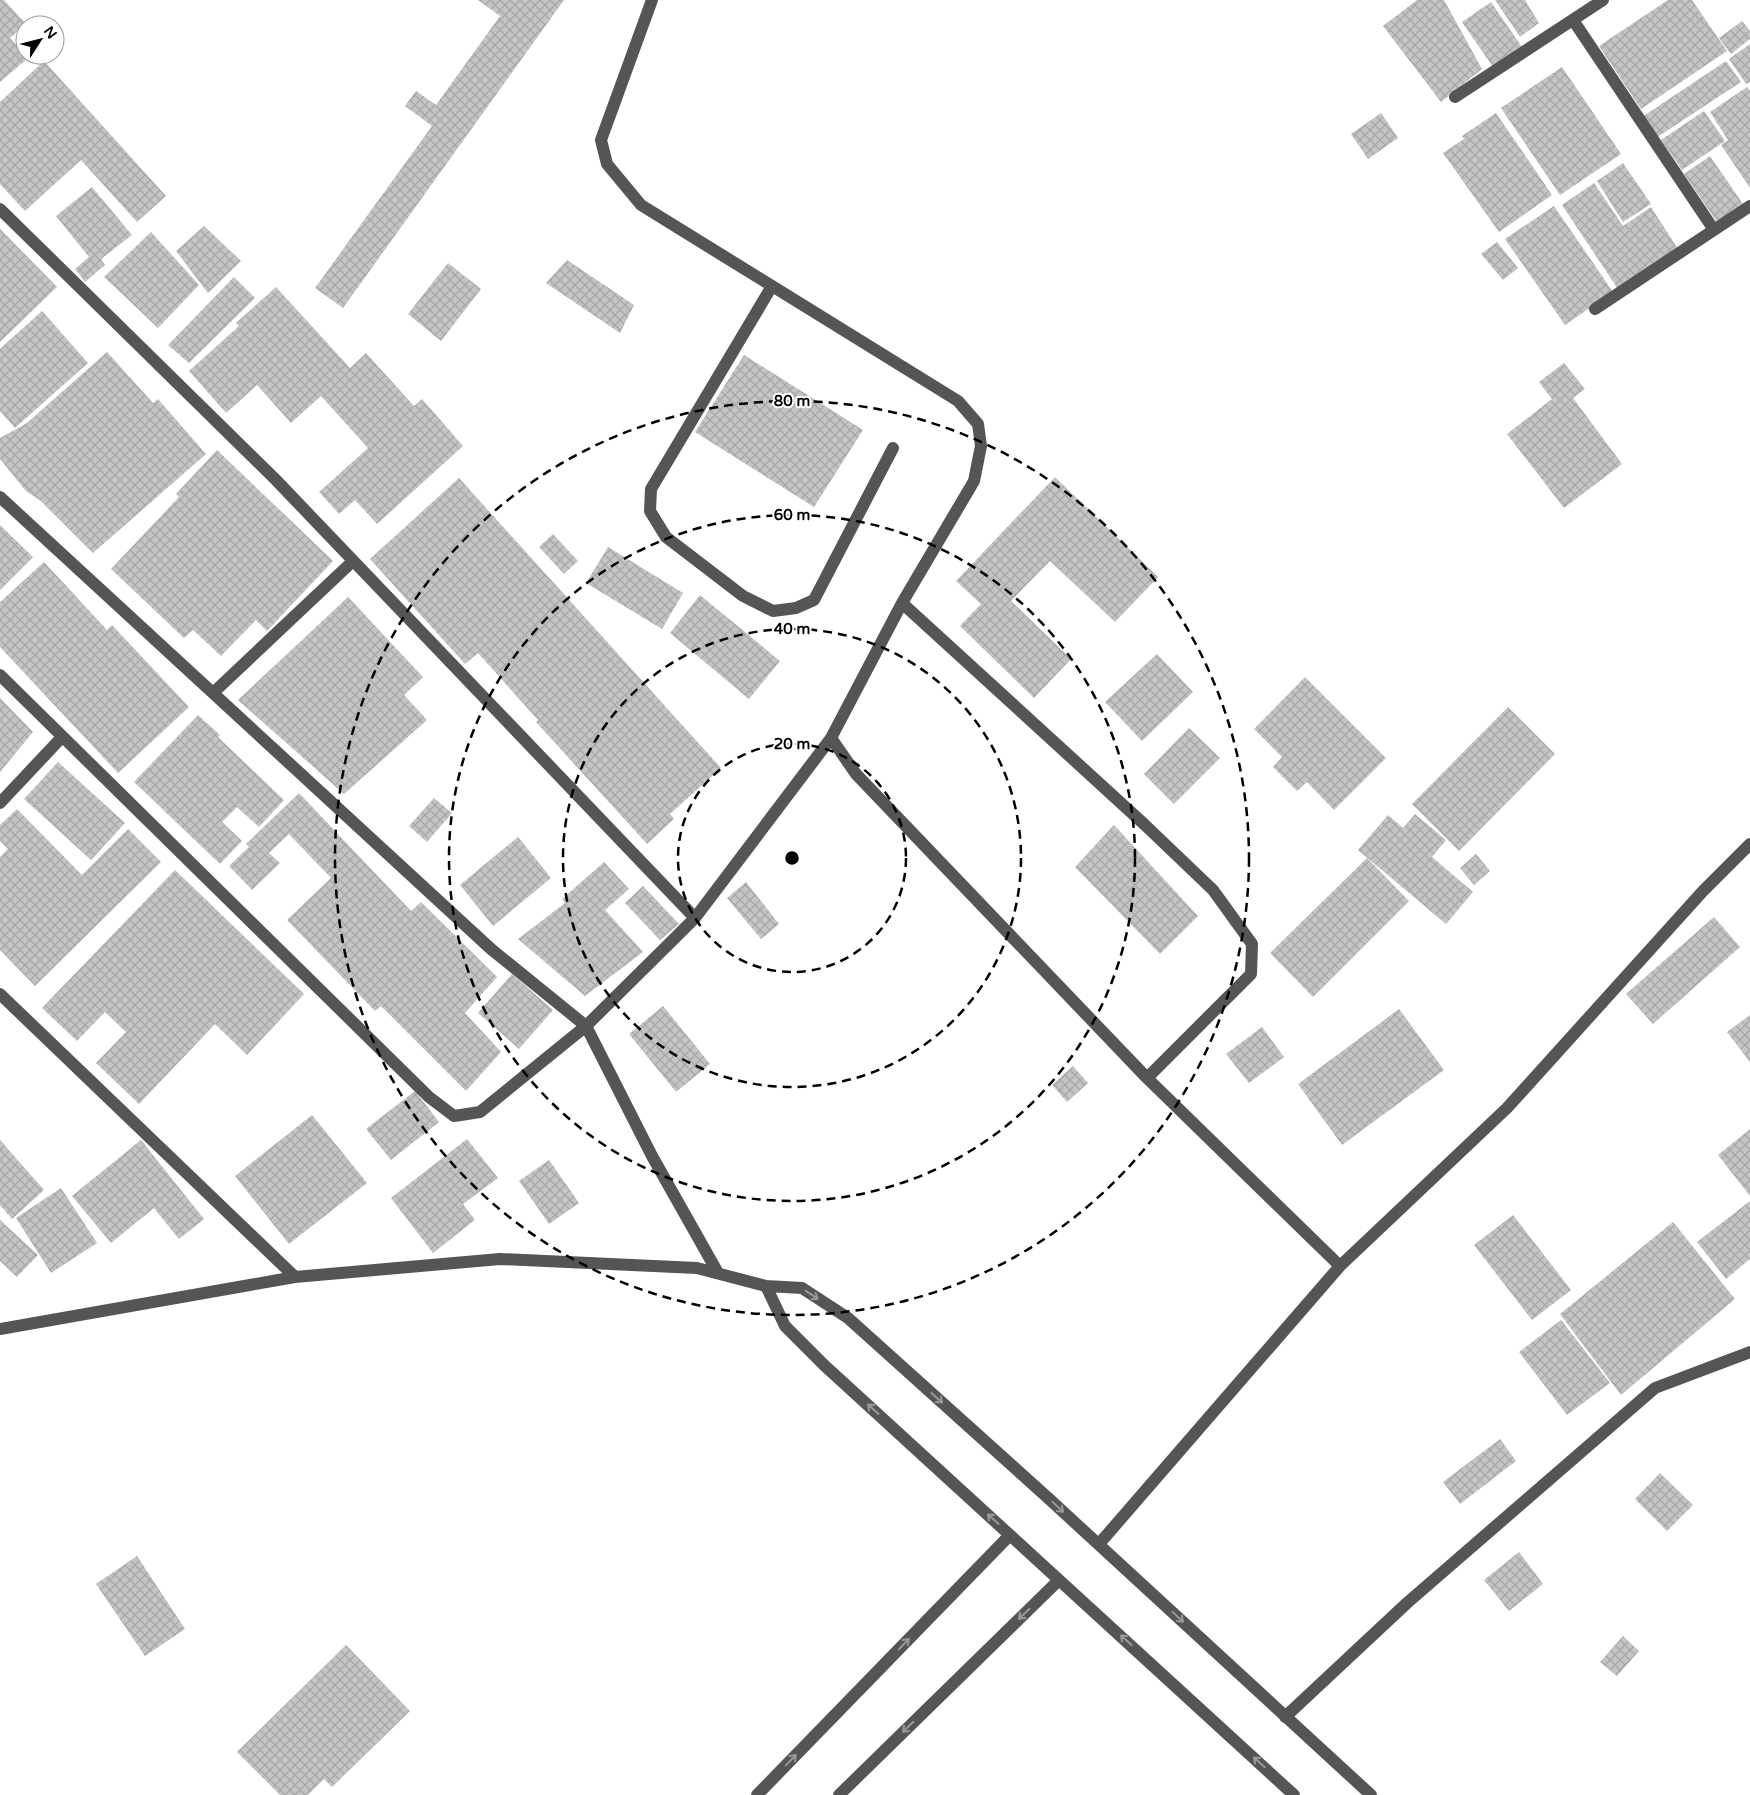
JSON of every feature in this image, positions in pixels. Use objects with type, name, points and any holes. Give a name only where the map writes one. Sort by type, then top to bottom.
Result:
[{"type":"street","points":[[0,675],[430,1097],[454,1116],[480,1112],[586,1026],[695,918],[831,738],[902,602],[974,481],[981,446],[978,424],[958,401],[641,205],[607,164],[601,140],[652,0]]},
{"type":"street","points":[[1455,97],[1603,0]]},
{"type":"street","points":[[1573,20],[1714,230]]},
{"type":"street","points":[[1596,309],[1750,206]]},
{"type":"street","points":[[0,209],[276,480],[695,918]]},
{"type":"street","points":[[772,286],[651,489],[650,511],[666,538],[743,596],[773,611],[796,608],[814,600],[893,448]]},
{"type":"street","points":[[0,497],[492,949],[586,1026],[652,1156],[718,1273]]},
{"type":"street","points":[[214,692],[353,561]]},
{"type":"street","points":[[902,602],[1213,890],[1252,944],[1251,974],[1147,1078]]},
{"type":"street","points":[[0,803],[62,737]]},
{"type":"street","points":[[831,738],[856,774],[1147,1078],[1340,1266]]},
{"type":"street","points":[[1099,1544],[1340,1266],[1507,1108],[1703,892],[1750,844]]},
{"type":"street","points":[[0,994],[296,1277]]},
{"type":"street","points":[[0,1329],[296,1277],[500,1259],[697,1268],[766,1286],[802,1288],[848,1318],[1099,1544],[1371,1795]]},
{"type":"street","points":[[766,1286],[785,1326],[831,1372],[1294,1795]]},
{"type":"street","points":[[1285,1717],[1406,1603],[1655,1388],[1750,1352]]},
{"type":"street","points":[[757,1795],[1010,1535]]},
{"type":"street","points":[[839,1795],[1059,1580]]},
{"type":"building","points":[[0,0],[4,0],[18,15],[15,15],[15,34],[10,38],[15,44],[15,65],[20,65],[0,82]]},
{"type":"building","points":[[478,0],[564,0],[343,308],[315,288],[432,126],[405,106],[416,91],[436,105],[500,16]]},
{"type":"building","points":[[1417,0],[1444,0],[1482,69],[1441,102],[1383,26]]},
{"type":"building","points":[[1495,0],[1525,0],[1539,23],[1520,37]]},
{"type":"building","points":[[1668,0],[1692,0],[1727,51],[1641,109],[1599,46]]},
{"type":"building","points":[[1491,2],[1522,47],[1493,67],[1462,22]]},
{"type":"building","points":[[1742,21],[1750,31],[1750,39],[1731,54],[1719,38]]},
{"type":"building","points":[[1750,44],[1750,82],[1746,84],[1729,59]]},
{"type":"building","points":[[1726,61],[1741,82],[1656,138],[1642,117]]},
{"type":"building","points":[[40,65],[48,65],[166,196],[137,222],[81,160],[25,211],[0,184],[0,102]]},
{"type":"building","points":[[1562,67],[1621,154],[1560,195],[1501,108]]},
{"type":"building","points":[[1747,87],[1750,91],[1750,188],[1721,145],[1728,140],[1710,112]]},
{"type":"building","points":[[1704,111],[1725,141],[1682,170],[1661,140]]},
{"type":"building","points":[[1381,113],[1398,138],[1368,159],[1351,134]]},
{"type":"building","points":[[1496,113],[1552,195],[1499,232],[1443,153],[1464,139],[1462,136]]},
{"type":"building","points":[[1710,156],[1743,204],[1717,222],[1684,174]]},
{"type":"building","points":[[1623,163],[1651,204],[1623,222],[1597,181]]},
{"type":"building","points":[[1594,183],[1623,226],[1651,207],[1678,249],[1618,289],[1562,205]]},
{"type":"building","points":[[92,187],[132,235],[101,259],[105,265],[85,282],[75,269],[89,257],[56,216]]},
{"type":"building","points":[[1554,206],[1613,292],[1565,325],[1505,239]]},
{"type":"building","points":[[204,226],[241,261],[208,293],[176,251]]},
{"type":"building","points":[[0,229],[57,287],[0,342]]},
{"type":"building","points":[[151,232],[199,285],[158,328],[104,277]]},
{"type":"building","points":[[1497,242],[1518,268],[1503,280],[1481,254]]},
{"type":"building","points":[[567,260],[634,305],[620,333],[546,283]]},
{"type":"building","points":[[448,263],[481,289],[441,341],[408,314]]},
{"type":"building","points":[[234,277],[255,298],[189,363],[168,345]]},
{"type":"building","points":[[276,287],[350,368],[366,353],[414,406],[422,399],[463,446],[377,524],[355,500],[339,514],[319,492],[368,448],[321,396],[291,423],[257,385],[226,413],[189,371],[239,326],[236,323]]},
{"type":"building","points":[[42,311],[88,363],[15,428],[0,411],[0,349]]},
{"type":"building","points":[[107,352],[153,403],[158,399],[206,454],[93,553],[41,501],[26,491],[0,459],[0,438],[27,423]]},
{"type":"building","points":[[744,355],[863,430],[814,507],[695,432]]},
{"type":"building","points":[[1564,363],[1585,389],[1573,398],[1622,464],[1564,508],[1507,434],[1552,399],[1539,382]]},
{"type":"building","points":[[217,450],[333,561],[267,631],[256,620],[221,656],[193,630],[184,638],[111,569],[179,497],[176,494]]},
{"type":"building","points":[[1055,477],[1158,577],[1115,622],[1050,561],[1011,601],[1071,659],[1034,698],[960,626],[981,604],[956,581]]},
{"type":"building","points":[[459,478],[721,768],[670,814],[674,819],[647,844],[536,722],[538,720],[478,653],[465,664],[370,559]]},
{"type":"building","points":[[0,525],[33,557],[0,590]]},
{"type":"building","points":[[553,534],[578,561],[564,574],[539,547]]},
{"type":"building","points":[[608,547],[683,593],[662,629],[586,583]]},
{"type":"building","points":[[44,562],[107,630],[112,625],[189,707],[118,773],[0,647],[0,602]]},
{"type":"building","points":[[700,595],[780,661],[749,699],[670,633]]},
{"type":"building","points":[[348,597],[423,677],[404,695],[427,720],[344,794],[238,700]]},
{"type":"building","points":[[1157,654],[1193,692],[1142,741],[1105,702]]},
{"type":"building","points":[[1305,677],[1386,758],[1334,810],[1307,782],[1297,791],[1273,767],[1282,757],[1254,729]]},
{"type":"building","points":[[0,698],[33,732],[0,772]]},
{"type":"building","points":[[1508,707],[1555,754],[1459,851],[1412,804]]},
{"type":"building","points":[[198,715],[220,735],[218,737],[284,800],[259,827],[237,807],[222,822],[242,841],[220,864],[134,782]]},
{"type":"building","points":[[1189,728],[1220,758],[1174,804],[1144,774]]},
{"type":"building","points":[[58,762],[125,823],[91,860],[24,799]]},
{"type":"building","points":[[299,793],[411,911],[421,902],[497,977],[465,1013],[501,1052],[466,1091],[381,1006],[375,1011],[287,920],[331,878],[289,834],[269,853],[280,863],[252,890],[229,866],[249,847],[246,844]]},
{"type":"building","points":[[434,798],[452,813],[427,842],[409,826]]},
{"type":"building","points":[[17,809],[82,875],[128,829],[161,862],[35,986],[0,950],[0,857],[8,849],[0,841],[0,825]]},
{"type":"building","points":[[1415,814],[1446,840],[1432,857],[1473,892],[1446,924],[1358,850],[1388,815],[1403,828]]},
{"type":"building","points":[[1114,825],[1198,916],[1160,954],[1075,867]]},
{"type":"building","points":[[518,837],[551,878],[493,926],[460,885]]},
{"type":"building","points":[[1476,854],[1490,871],[1474,885],[1460,868]]},
{"type":"building","points":[[1367,858],[1409,901],[1313,997],[1270,953]]},
{"type":"building","points":[[604,862],[629,889],[605,910],[643,952],[585,996],[518,939],[565,903],[562,899]]},
{"type":"building","points":[[175,870],[304,994],[247,1055],[215,1024],[139,1104],[96,1063],[126,1032],[105,1012],[77,1041],[42,1008]]},
{"type":"building","points":[[746,882],[779,924],[761,939],[727,898]]},
{"type":"building","points":[[643,886],[679,924],[660,940],[625,903]]},
{"type":"building","points":[[1714,917],[1740,947],[1653,1024],[1626,994]]},
{"type":"building","points":[[512,974],[553,1010],[519,1049],[478,1013]]},
{"type":"building","points":[[663,1006],[710,1064],[676,1092],[629,1034]]},
{"type":"building","points":[[1399,1009],[1444,1070],[1342,1145],[1298,1084]]},
{"type":"building","points":[[1750,1015],[1750,1062],[1727,1032]]},
{"type":"building","points":[[1262,1027],[1284,1057],[1249,1083],[1226,1054]]},
{"type":"building","points":[[1073,1066],[1088,1083],[1067,1102],[1052,1085]]},
{"type":"building","points":[[415,1091],[439,1122],[391,1160],[366,1129]]},
{"type":"building","points":[[312,1115],[367,1183],[289,1244],[235,1176]]},
{"type":"building","points":[[1750,1129],[1750,1196],[1718,1155]]},
{"type":"building","points":[[467,1139],[498,1178],[463,1204],[475,1220],[433,1253],[391,1198]]},
{"type":"building","points":[[0,1140],[44,1190],[12,1219],[0,1205]]},
{"type":"building","points":[[141,1140],[204,1219],[179,1239],[154,1208],[111,1243],[72,1196]]},
{"type":"building","points":[[549,1160],[579,1203],[549,1224],[519,1181]]},
{"type":"building","points":[[61,1188],[97,1243],[51,1273],[16,1218]]},
{"type":"building","points":[[1750,1201],[1750,1259],[1726,1279],[1697,1242]]},
{"type":"building","points":[[1513,1215],[1571,1290],[1532,1320],[1474,1245]]},
{"type":"building","points":[[0,1220],[38,1255],[17,1277],[0,1261]]},
{"type":"building","points":[[1673,1222],[1735,1299],[1621,1395],[1560,1314]]},
{"type":"building","points":[[1561,1320],[1610,1383],[1567,1415],[1519,1352]]},
{"type":"building","points":[[1500,1439],[1516,1461],[1460,1504],[1443,1482]]},
{"type":"building","points":[[1660,1473],[1693,1505],[1667,1531],[1635,1499]]},
{"type":"building","points":[[1519,1552],[1543,1584],[1509,1611],[1484,1580]]},
{"type":"building","points":[[137,1556],[185,1629],[145,1656],[96,1584]]},
{"type":"building","points":[[1623,1636],[1639,1651],[1617,1676],[1600,1662]]},
{"type":"building","points":[[346,1645],[410,1711],[332,1787],[324,1779],[308,1795],[280,1795],[237,1752]]}]
